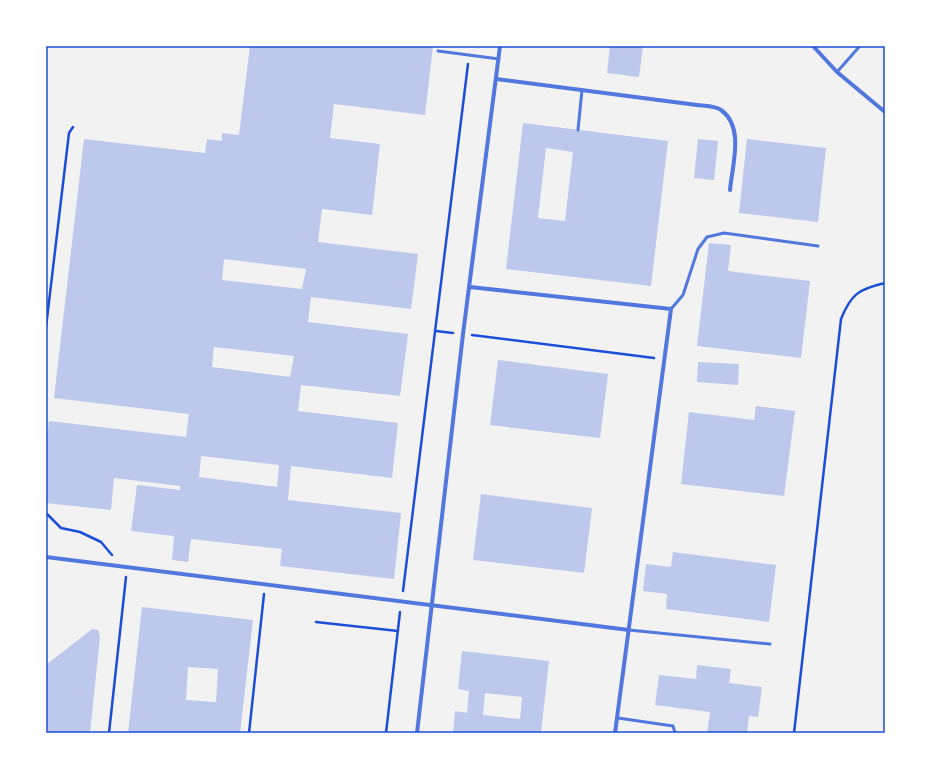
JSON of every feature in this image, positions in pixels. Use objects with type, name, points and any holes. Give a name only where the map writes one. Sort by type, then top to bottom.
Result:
[{"type":"street","points":[[417,733],[463,334],[500,46]]},
{"type":"street","points":[[813,46],[837,72],[885,112]]},
{"type":"street","points":[[496,79],[697,105],[721,110],[732,122],[736,135],[730,190]]},
{"type":"street","points":[[470,287],[671,310],[616,733]]},
{"type":"street","points":[[46,557],[402,600],[629,630]]},
{"type":"lane","points":[[837,72],[859,47]]},
{"type":"lane","points":[[438,51],[499,59]]},
{"type":"lane","points":[[578,130],[582,90]]},
{"type":"lane","points":[[671,310],[683,295],[698,249],[706,236],[724,233],[818,246]]},
{"type":"lane","points":[[629,630],[770,644]]},
{"type":"lane","points":[[618,718],[673,726],[675,733]]},
{"type":"path","points":[[386,733],[469,55]]},
{"type":"path","points":[[46,327],[69,133],[73,127]]},
{"type":"path","points":[[794,733],[841,319],[848,301],[865,287],[885,283]]},
{"type":"path","points":[[436,331],[664,360]]},
{"type":"path","points":[[46,512],[61,528],[80,532],[101,542],[127,567],[108,733]]},
{"type":"path","points":[[249,733],[265,584]]},
{"type":"path","points":[[316,622],[398,631]]},
{"type":"building","points":[[250,46],[433,46],[425,115],[334,104],[330,138],[380,144],[372,215],[322,209],[318,242],[418,254],[411,309],[311,297],[308,322],[408,334],[400,396],[301,385],[298,411],[398,423],[392,478],[291,466],[288,500],[401,513],[394,579],[280,566],[282,549],[191,539],[188,562],[172,560],[174,536],[131,531],[137,485],[180,490],[180,486],[114,478],[111,510],[46,503],[46,448],[49,421],[186,437],[189,414],[54,398],[84,139],[205,153],[207,139],[222,141],[222,133],[239,135]],"holes":[[[224,259],[306,269],[302,289],[222,280]],[[214,347],[294,356],[290,377],[212,367]],[[201,456],[279,465],[277,487],[199,477]]]},
{"type":"building","points":[[610,46],[643,46],[639,77],[607,73]]},
{"type":"building","points":[[523,123],[668,141],[651,286],[506,269]],"holes":[[[546,148],[573,152],[565,221],[538,218]]]},
{"type":"building","points":[[698,139],[718,141],[714,180],[694,178]]},
{"type":"building","points":[[747,139],[826,148],[818,222],[739,213]]},
{"type":"building","points":[[709,243],[731,245],[728,271],[810,281],[801,358],[697,346]]},
{"type":"building","points":[[498,360],[608,374],[600,438],[490,425]]},
{"type":"building","points":[[698,362],[739,364],[738,385],[697,382]]},
{"type":"building","points":[[756,406],[795,411],[784,496],[681,484],[689,412],[754,420]]},
{"type":"building","points":[[481,494],[592,508],[584,573],[473,560]]},
{"type":"building","points":[[673,552],[776,565],[769,622],[666,609],[667,594],[643,591],[646,564],[671,567]]},
{"type":"building","points":[[142,607],[253,620],[240,733],[128,733]],"holes":[[[188,667],[218,669],[216,702],[186,700]]]},
{"type":"building","points":[[92,629],[98,630],[100,637],[90,733],[46,733],[46,665]]},
{"type":"building","points":[[462,651],[549,661],[541,733],[453,733],[455,711],[467,713],[469,691],[458,689]],"holes":[[[485,693],[522,697],[520,719],[483,715]]]},
{"type":"building","points":[[697,665],[731,669],[729,683],[762,687],[758,717],[749,716],[747,733],[707,733],[710,712],[655,705],[659,675],[696,679]]}]
